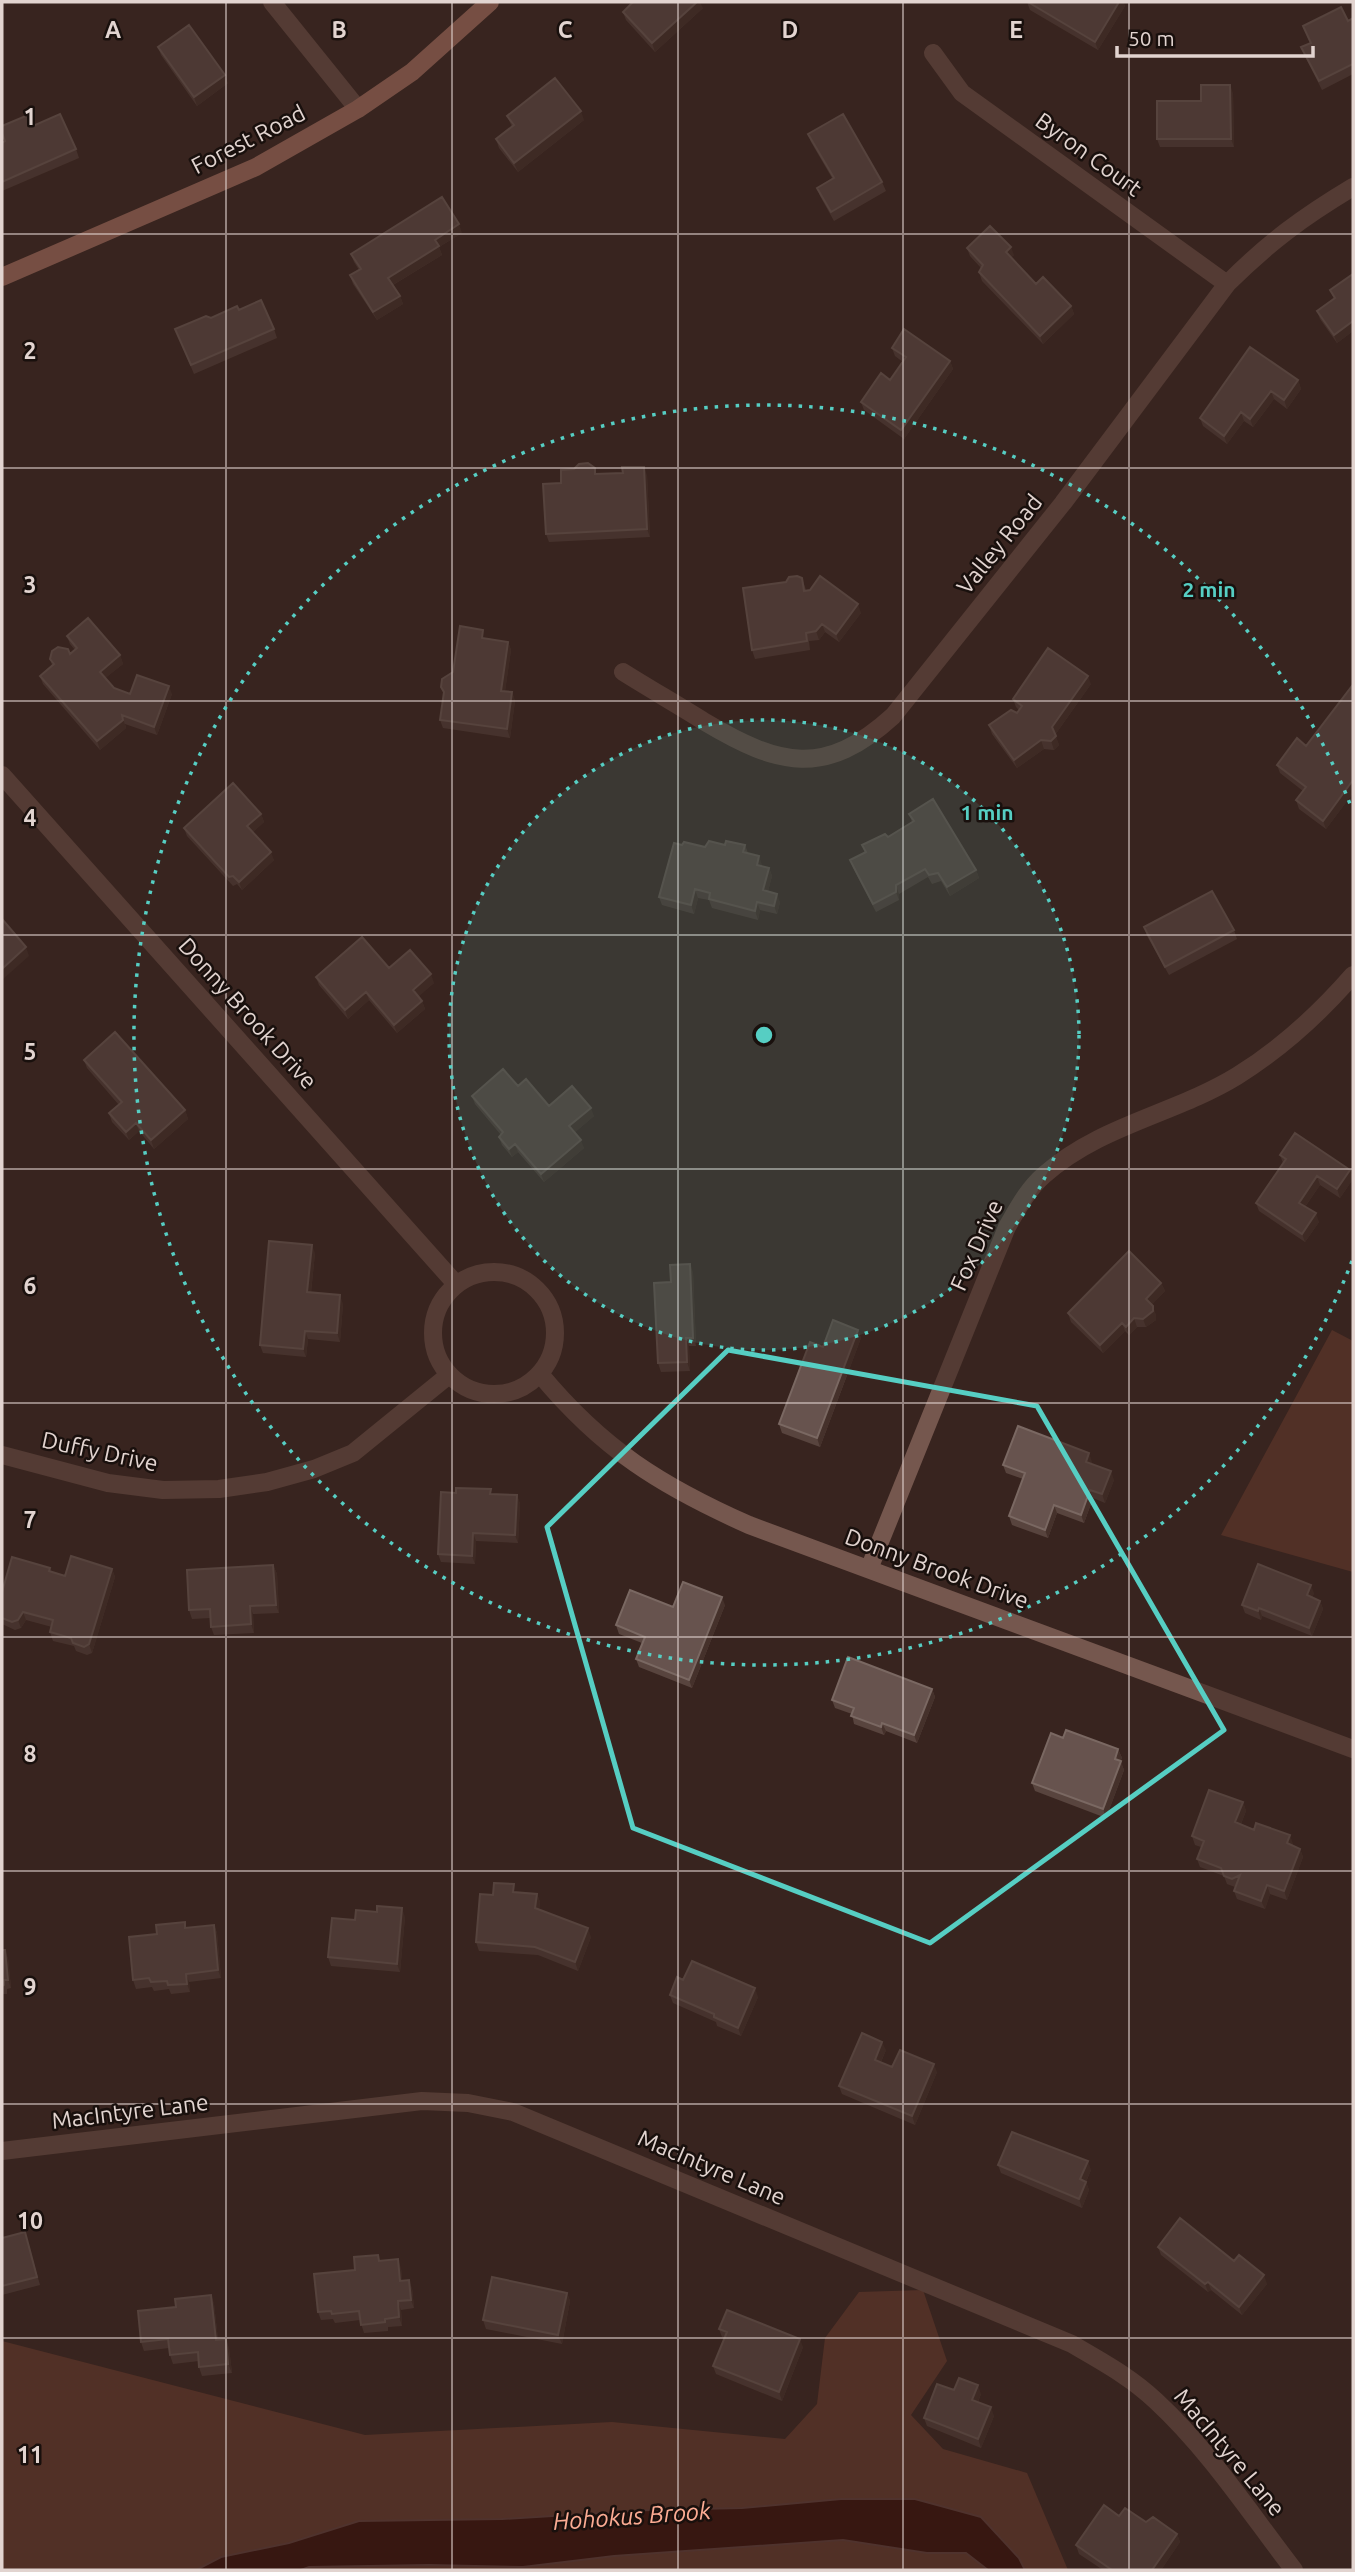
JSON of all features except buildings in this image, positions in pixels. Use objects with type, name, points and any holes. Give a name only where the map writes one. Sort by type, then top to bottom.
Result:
[{"type":"main road","name":"Forest Road","points":[[2,277],[256,167],[358,109],[412,72],[490,2]]},
{"type":"street","points":[[272,2],[358,109]]},
{"type":"street","name":"Byron Court","points":[[933,53],[962,93],[1227,284]]},
{"type":"street","name":"Valley Road","points":[[623,672],[740,743],[767,754],[793,759],[820,757],[847,750],[871,736],[894,716],[1063,503],[1227,284],[1258,253],[1304,216],[1353,187]]},
{"type":"street","name":"Donny Brook Drive","points":[[2,775],[456,1284]]},
{"type":"street","name":"Fox Drive","points":[[869,1569],[1007,1227],[1023,1199],[1043,1176],[1076,1151],[1119,1127],[1189,1100],[1236,1076],[1280,1047],[1320,1012],[1353,975]]},
{"type":"street","points":[[494,1271],[514,1274],[532,1284],[546,1299],[550,1308],[556,1338],[551,1357],[540,1374],[523,1387],[504,1394],[484,1394],[465,1387],[449,1375],[437,1358],[432,1338],[434,1317],[442,1298],[456,1284],[474,1274],[494,1271]]},
{"type":"street","name":"Donny Brook Drive","points":[[540,1374],[570,1411],[610,1446],[645,1472],[711,1508],[1353,1749]]},
{"type":"street","name":"Duffy Drive","points":[[2,1455],[108,1483],[163,1490],[219,1489],[267,1482],[314,1469],[353,1453],[449,1375]]},
{"type":"street","name":"MacIntyre Lane","points":[[2,2151],[422,2101],[468,2103],[513,2112],[1072,2344],[1118,2371],[1155,2400],[1192,2438],[1294,2570]]},
{"type":"highlighted area","points":[[728,1350],[1037,1406],[1224,1730],[930,1943],[633,1828],[547,1527]]},
{"type":"shaded area","points":[[1332,1330],[1353,1341],[1353,1572],[1221,1535]]},
{"type":"shaded area","points":[[923,2290],[947,2361],[911,2415],[943,2449],[1027,2473],[1068,2570],[2,2570],[2,2341],[365,2435],[612,2422],[785,2439],[817,2404],[825,2338],[859,2292]]},
{"type":"water","name":"Hohokus Brook","points":[[841,2499],[915,2499],[981,2517],[1019,2558],[1025,2570],[988,2570],[966,2553],[927,2553],[843,2540],[614,2556],[523,2567],[429,2565],[309,2567],[301,2570],[196,2570],[221,2557],[289,2543],[359,2521],[502,2519],[650,2510],[742,2508]]}]
